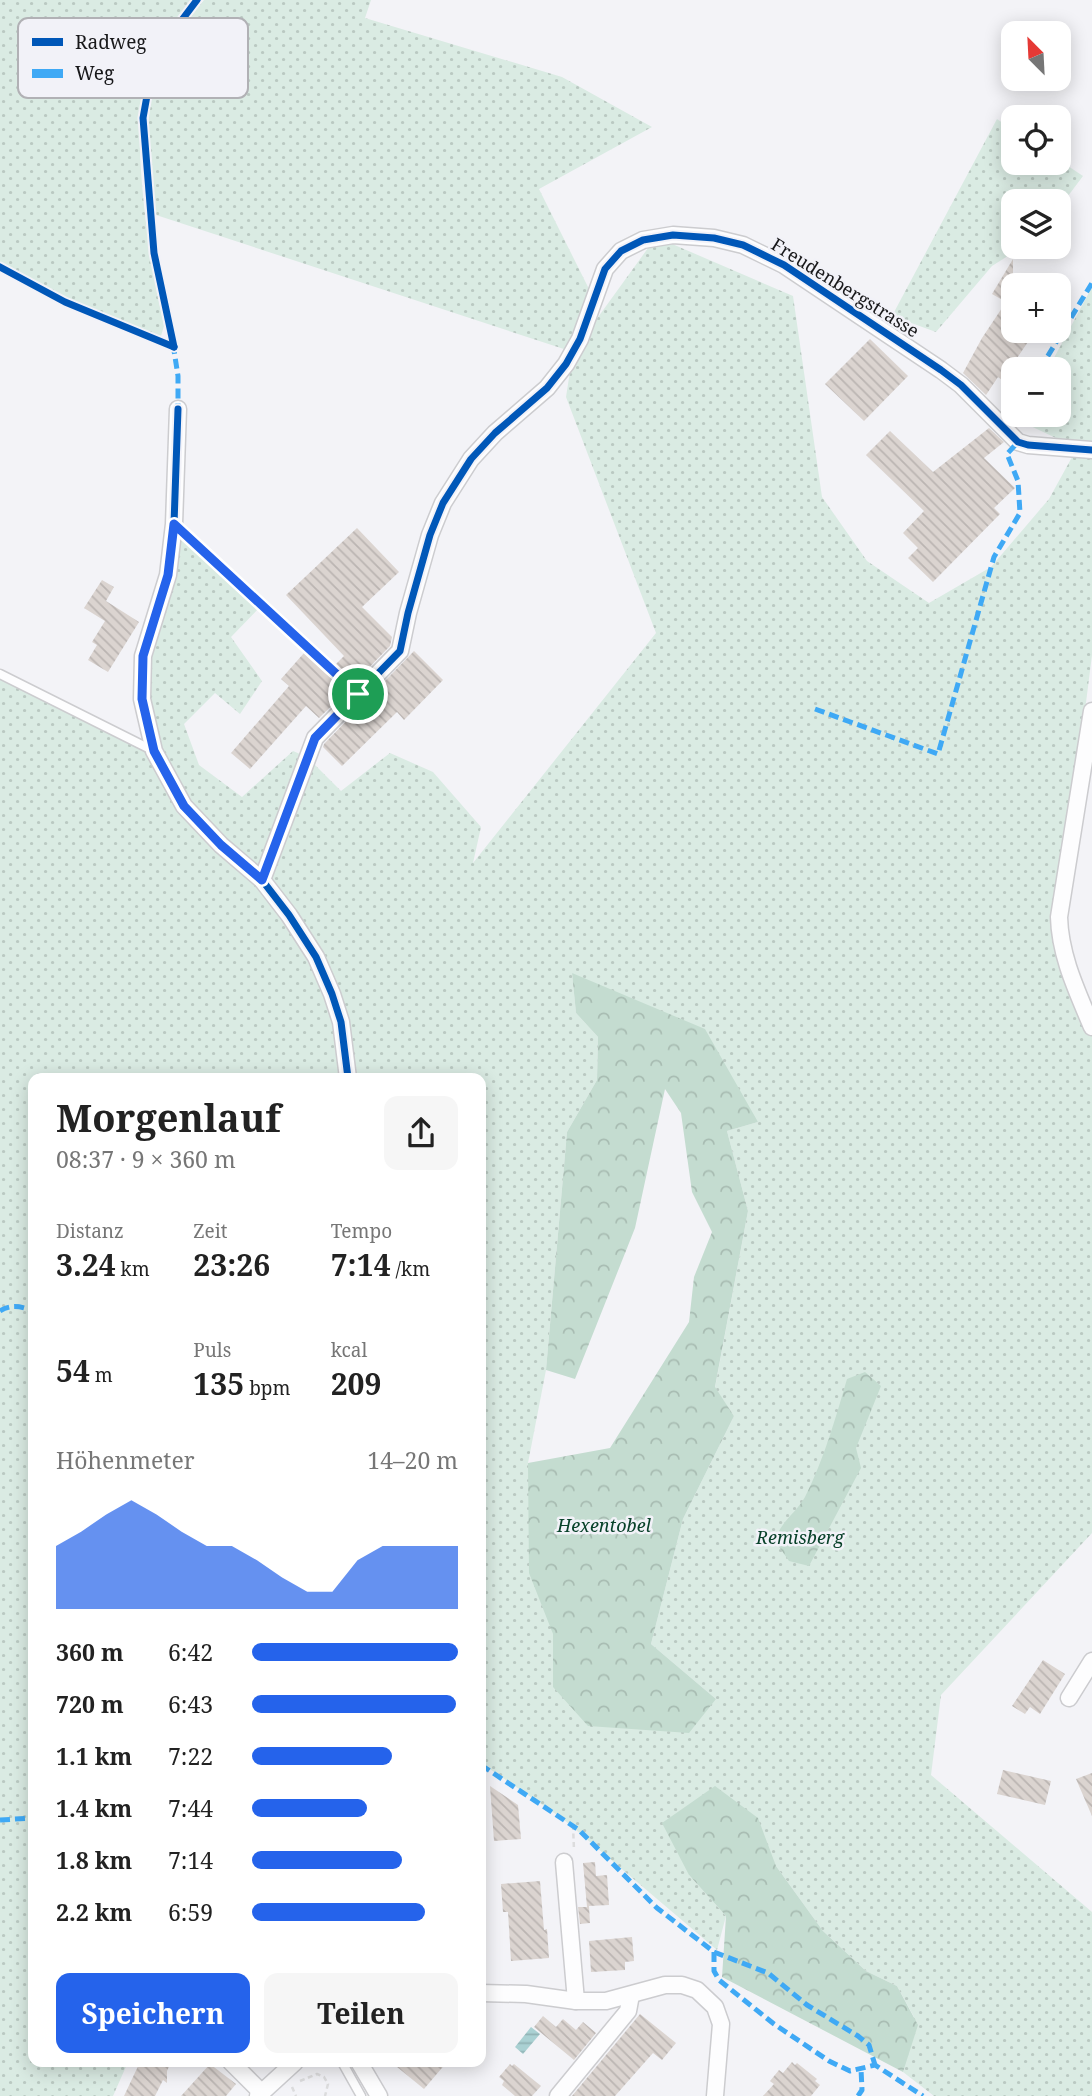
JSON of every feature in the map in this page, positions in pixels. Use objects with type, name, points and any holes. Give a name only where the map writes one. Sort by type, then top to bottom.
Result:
[{"type":"street","name":"Freudenbergstrasse","points":[[262,880],[315,738],[400,651],[432,528],[443,503],[462,471],[495,433],[552,382],[580,338],[605,269],[621,251],[643,240],[673,235],[729,241],[762,253],[806,279],[951,378],[1017,442],[1092,450]]},
{"type":"street","points":[[178,409],[174,524],[168,575],[143,656],[142,699],[154,751],[184,806],[221,845],[262,880],[316,957],[332,994],[343,1032],[347,1073]]},
{"type":"street","points":[[1092,712],[1059,917],[1062,949],[1092,1027]]},
{"type":"street","points":[[1069,1698],[1092,1661]]},
{"type":"street","points":[[564,1862],[576,2001]]},
{"type":"street","points":[[486,1993],[606,2001],[674,1984],[697,1990],[709,2000],[721,2024],[715,2096]]},
{"type":"street","points":[[558,2096],[628,2011],[631,1995]]},
{"type":"street","points":[[236,2067],[260,2094],[290,2067]]},
{"type":"street","points":[[362,2067],[379,2096]]},
{"type":"lane","points":[[174,524],[358,694]]},
{"type":"lane","points":[[0,674],[154,751]]},
{"type":"lane","points":[[345,2067],[361,2096]]},
{"type":"path","points":[[564,1862],[574,1853],[573,1825]]},
{"type":"path","points":[[291,2085],[317,2074],[324,2077],[328,2084],[325,2096]]},
{"type":"green space","points":[[0,0],[192,0],[177,18],[18,18],[18,98],[142,98],[140,132],[142,184],[164,326],[161,336],[120,327],[0,266]]},
{"type":"green space","points":[[204,0],[371,0],[365,18],[562,77],[652,127],[539,189],[594,299],[575,349],[656,237],[793,296],[822,497],[867,561],[929,603],[991,567],[1049,499],[1077,448],[1033,427],[1071,427],[1071,357],[1054,357],[1062,343],[1071,343],[1071,326],[1092,287],[1092,655],[1059,917],[1092,1028],[1092,1533],[941,1695],[931,1775],[1092,1912],[1092,2096],[934,2096],[903,2072],[914,2017],[897,1986],[866,1971],[823,1931],[776,1866],[689,1875],[726,1916],[717,1950],[563,1819],[486,1766],[486,1073],[28,1073],[28,2067],[126,2067],[113,2096],[0,2096],[0,678],[154,750],[142,699],[174,524],[262,605],[231,637],[262,681],[240,714],[215,693],[184,724],[199,765],[242,797],[293,751],[307,757],[341,791],[390,753],[433,772],[481,827],[473,863],[656,633],[566,397],[573,352],[153,214],[149,125],[152,98],[248,98],[248,18],[190,18]],"holes":[[[572,973],[758,1122],[727,1131],[748,1211],[715,1388],[734,1416],[683,1519],[651,1644],[716,1699],[553,1687],[553,1634],[528,1463],[546,1370],[567,1132],[597,1080],[598,1037],[576,1013]]]},
{"type":"green space","points":[[997,119],[1001,122],[1001,175],[1071,175],[1071,168],[1083,176],[1071,192],[1071,189],[1001,189],[1003,259],[992,266],[936,332],[892,316]]},
{"type":"green space","name":"Hexentobel","points":[[572,973],[705,1029],[758,1122],[727,1131],[748,1211],[715,1387],[734,1416],[683,1519],[651,1644],[716,1699],[689,1733],[588,1726],[553,1687],[553,1634],[529,1573],[528,1463],[610,1448],[689,1322],[694,1277],[712,1232],[692,1192],[681,1113],[665,1089],[635,1228],[575,1379],[546,1370],[567,1132],[597,1080],[598,1037],[576,1013]]},
{"type":"green space","name":"Remisberg","points":[[865,1372],[881,1386],[856,1448],[861,1468],[809,1566],[789,1561],[775,1541],[777,1534],[801,1503],[812,1483],[847,1379]]},
{"type":"green space","points":[[715,1786],[758,1818],[776,1866],[823,1931],[866,1971],[897,1986],[918,2025],[903,2072],[722,1977],[726,1916],[689,1875],[662,1823]]},
{"type":"water","points":[[531,2027],[540,2034],[523,2054],[515,2047]]},
{"type":"building","points":[[1013,259],[1013,273],[1005,273]]},
{"type":"building","points":[[1001,279],[1001,299],[992,294]]},
{"type":"building","points":[[1001,310],[1001,343],[1027,343],[1018,357],[1001,357],[1001,379],[998,377],[986,395],[963,373]]},
{"type":"building","points":[[870,339],[908,376],[864,421],[825,384]]},
{"type":"building","points":[[989,428],[1004,442],[984,458],[1015,488],[994,508],[1000,514],[933,582],[908,558],[918,548],[903,533],[924,511],[866,455],[890,431],[933,472]]},
{"type":"building","points":[[357,528],[399,572],[362,607],[392,637],[390,646],[355,682],[336,664],[344,656],[286,595]]},
{"type":"building","points":[[102,580],[114,587],[106,601],[139,622],[108,672],[88,660],[97,645],[92,642],[105,621],[84,608]]},
{"type":"building","points":[[414,651],[443,680],[404,720],[397,712],[342,766],[323,747],[324,744]]},
{"type":"building","points":[[304,653],[346,692],[319,718],[306,706],[250,769],[231,753],[289,686],[281,679]]},
{"type":"building","points":[[1043,1660],[1065,1674],[1040,1714],[1030,1707],[1025,1714],[1012,1706]]},
{"type":"building","points":[[1003,1770],[1051,1781],[1045,1805],[997,1794]]},
{"type":"building","points":[[1092,1773],[1092,1816],[1076,1779]]},
{"type":"building","points":[[490,1786],[518,1805],[521,1839],[494,1841]]},
{"type":"building","points":[[595,1862],[596,1876],[607,1875],[609,1905],[589,1906],[590,1923],[580,1924],[578,1907],[587,1907],[583,1863]]},
{"type":"building","points":[[540,1881],[549,1958],[511,1961],[508,1912],[503,1912],[501,1884]]},
{"type":"building","points":[[632,1937],[634,1961],[625,1962],[625,1970],[591,1972],[589,1941]]},
{"type":"building","points":[[640,2014],[676,2043],[662,2060],[653,2053],[615,2096],[572,2096]]},
{"type":"building","points":[[543,2016],[556,2027],[563,2019],[576,2030],[583,2022],[596,2033],[574,2060],[534,2027]]},
{"type":"building","points":[[792,2062],[817,2079],[815,2081],[820,2085],[811,2096],[763,2096],[774,2084],[770,2081],[779,2070],[783,2073]]},
{"type":"building","points":[[510,2064],[514,2064],[541,2086],[532,2096],[515,2096],[502,2085],[504,2081],[499,2077]]},
{"type":"building","points":[[138,2067],[169,2067],[167,2083],[163,2080],[155,2096],[124,2096]]},
{"type":"building","points":[[207,2067],[214,2067],[236,2084],[226,2096],[181,2096]]},
{"type":"building","points":[[397,2067],[443,2067],[424,2089]]},
{"type":"marked path","points":[[1047,357],[1092,283]]},
{"type":"marked path","points":[[173,344],[178,376],[178,409]]},
{"type":"marked path","points":[[815,709],[938,754],[994,557],[1020,513],[1018,481],[1007,454],[1018,442]]},
{"type":"marked path","points":[[0,1311],[16,1306],[28,1309]]},
{"type":"marked path","points":[[486,1768],[579,1830],[657,1908],[714,1952],[714,1971],[719,1980],[774,2024],[829,2061],[850,2071],[875,2065],[923,2096]]},
{"type":"marked path","points":[[0,1820],[28,1818]]},
{"type":"marked path","points":[[714,1952],[768,1973],[807,2005],[858,2036],[869,2045],[875,2065]]},
{"type":"marked path","points":[[858,2096],[862,2090],[861,2069]]},
{"type":"cycle path","points":[[183,18],[197,0]]},
{"type":"cycle path","points":[[147,98],[143,118],[154,253],[174,347]]},
{"type":"cycle path","points":[[262,880],[315,738],[400,651],[430,535],[443,503],[471,459],[495,433],[547,388],[566,364],[580,339],[605,269],[621,251],[643,240],[673,235],[714,238],[743,245],[784,265],[941,370],[961,385],[1018,442],[1092,450]]},
{"type":"cycle path","points":[[0,267],[65,302],[174,347]]},
{"type":"cycle path","points":[[178,409],[174,524],[168,575],[143,656],[142,699],[154,751],[184,806],[221,845],[262,880],[316,957],[341,1022],[347,1073]]},
{"type":"route","points":[[174,524],[358,694],[315,738],[262,880],[221,845],[184,806],[154,751],[142,699],[143,656],[168,575],[174,524]]}]
